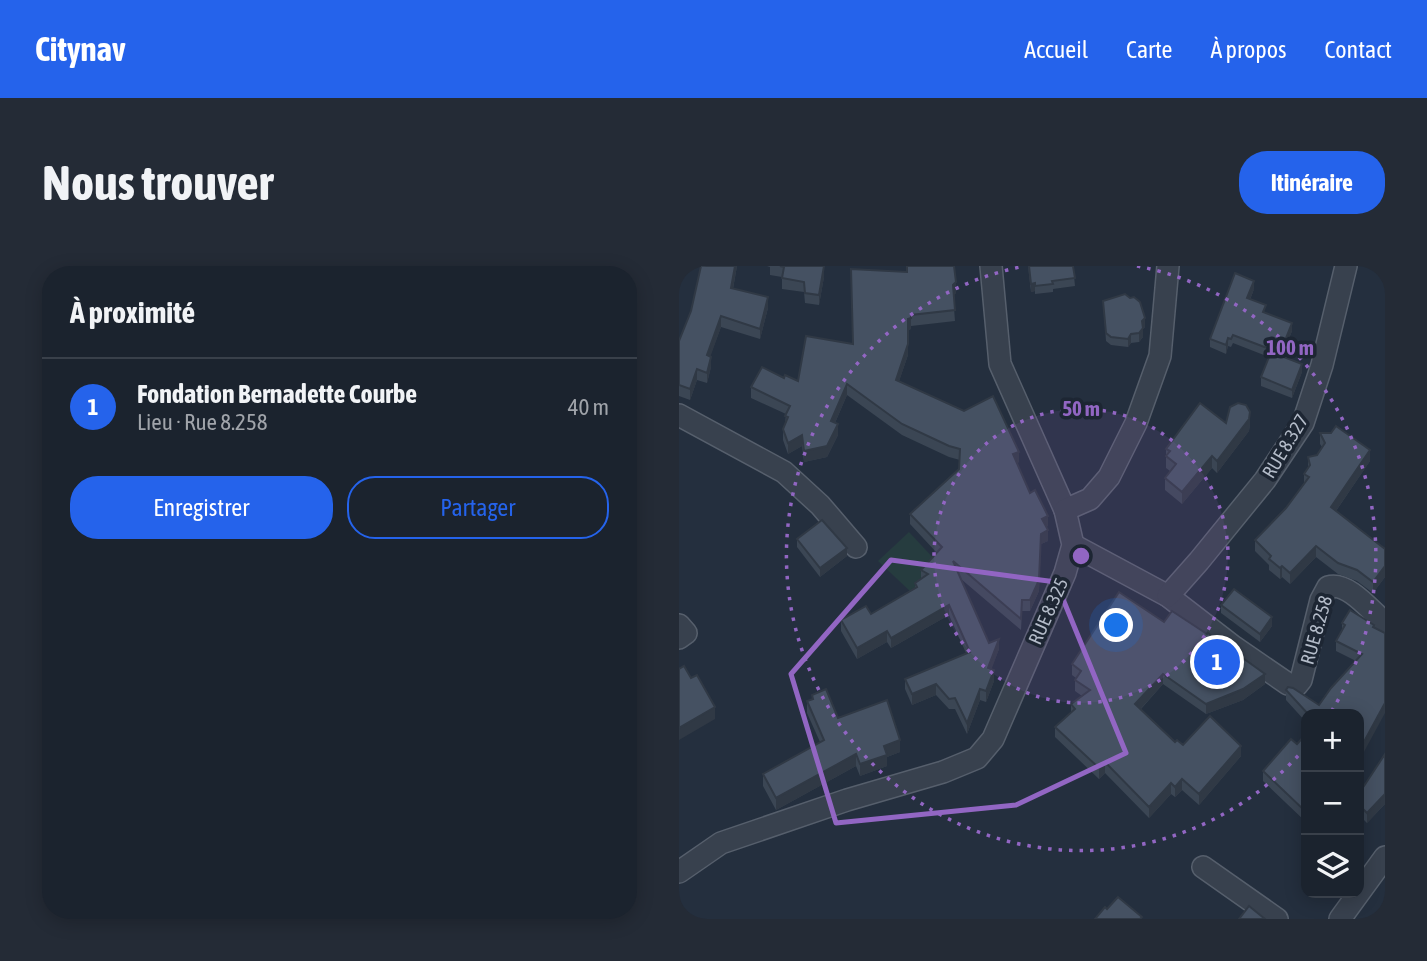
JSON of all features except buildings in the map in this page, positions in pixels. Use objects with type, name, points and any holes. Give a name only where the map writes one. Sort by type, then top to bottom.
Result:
[{"type":"street","points":[[991,266],[1000,364],[1065,510],[1073,545]]},
{"type":"street","points":[[1065,510],[1090,499],[1109,477],[1136,423],[1160,356],[1168,266]]},
{"type":"street","name":"RUE 8.327","points":[[1168,596],[1265,480],[1303,423],[1322,365],[1346,266]]},
{"type":"street","points":[[679,415],[785,472],[820,505],[856,547]]},
{"type":"street","name":"RUE 8.258","points":[[1073,545],[1168,596],[1288,684],[1297,685],[1301,680],[1321,600],[1328,587],[1335,585],[1346,589],[1385,623]]},
{"type":"street","name":"RUE 8.325","points":[[679,872],[720,844],[847,800],[943,772],[977,758],[993,739],[1065,573],[1073,545]]},
{"type":"street","points":[[679,625],[686,633],[679,638]]},
{"type":"street","points":[[1340,919],[1385,857]]},
{"type":"street","points":[[1203,867],[1277,919]]},
{"type":"highlighted area","points":[[891,560],[1056,582],[1126,753],[1016,805],[836,823],[791,674]]},
{"type":"green space","points":[[909,532],[937,562],[912,593],[878,561]]},
{"type":"place","name":"Fondation Bernadette Courbe","points":[[1217,662]]}]
